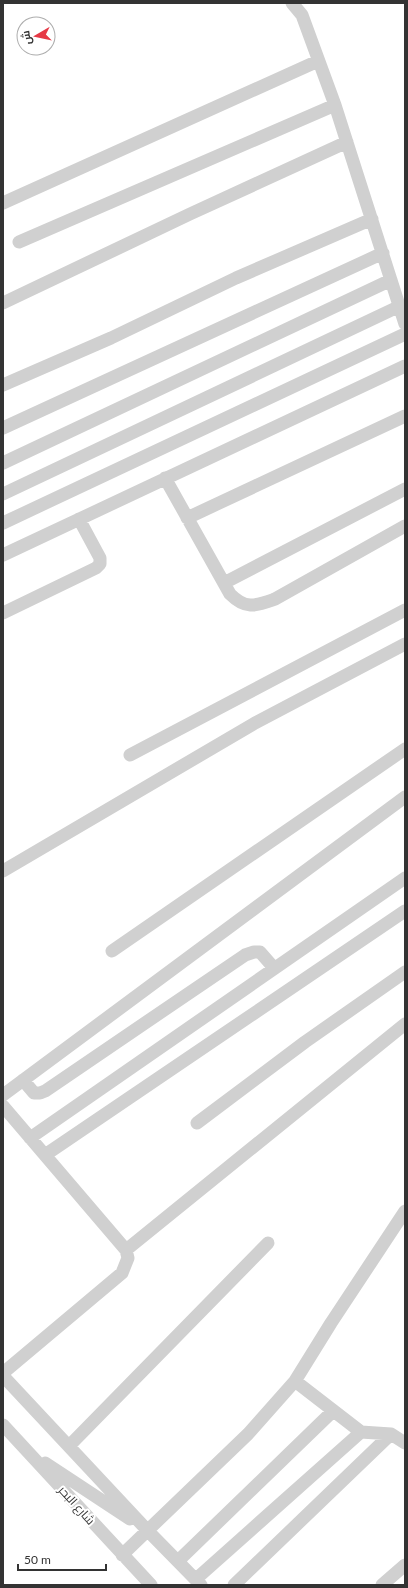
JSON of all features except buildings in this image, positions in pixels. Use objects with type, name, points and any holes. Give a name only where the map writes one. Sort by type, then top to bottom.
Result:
[{"type":"street","points":[[292,3],[301,9],[335,105],[405,324]]},
{"type":"street","points":[[3,202],[318,60]]},
{"type":"street","points":[[19,242],[335,105]]},
{"type":"street","points":[[3,303],[190,214],[347,142]]},
{"type":"street","points":[[3,385],[111,338],[236,278],[372,219]]},
{"type":"street","points":[[3,428],[383,253]]},
{"type":"street","points":[[3,463],[392,280]]},
{"type":"street","points":[[3,494],[400,306]]},
{"type":"street","points":[[3,523],[405,334]]},
{"type":"street","points":[[3,555],[405,366]]},
{"type":"street","points":[[187,518],[405,416]]},
{"type":"street","points":[[165,478],[230,594],[238,602],[248,606],[274,599],[405,526]]},
{"type":"street","points":[[224,583],[405,489]]},
{"type":"street","points":[[3,613],[96,568],[100,564],[100,558],[79,519]]},
{"type":"street","points":[[130,755],[405,610]]},
{"type":"street","points":[[3,871],[255,723],[405,644]]},
{"type":"street","points":[[112,950],[405,749]]},
{"type":"street","points":[[3,1095],[405,797]]},
{"type":"street","points":[[30,1138],[405,878]]},
{"type":"street","points":[[45,1155],[405,911]]},
{"type":"street","points":[[23,1080],[34,1093],[40,1094],[245,954],[260,952],[274,968]]},
{"type":"street","points":[[197,1123],[305,1042],[405,972]]},
{"type":"street","points":[[126,1250],[405,1024]]},
{"type":"street","points":[[3,1106],[126,1250],[128,1258],[122,1273],[3,1374],[148,1531],[199,1582],[361,1432]]},
{"type":"street","points":[[122,1555],[248,1434],[295,1380],[330,1323],[405,1211]]},
{"type":"street","points":[[69,1446],[268,1243]]},
{"type":"street","points":[[295,1380],[361,1432],[391,1434],[405,1443]]},
{"type":"street","points":[[178,1561],[333,1411]]},
{"type":"street","name":"شارع البحر","points":[[3,1425],[151,1585]]},
{"type":"street","points":[[234,1585],[391,1434]]},
{"type":"street","points":[[28,1451],[148,1531]]},
{"type":"street","points":[[382,1585],[405,1565]]}]
